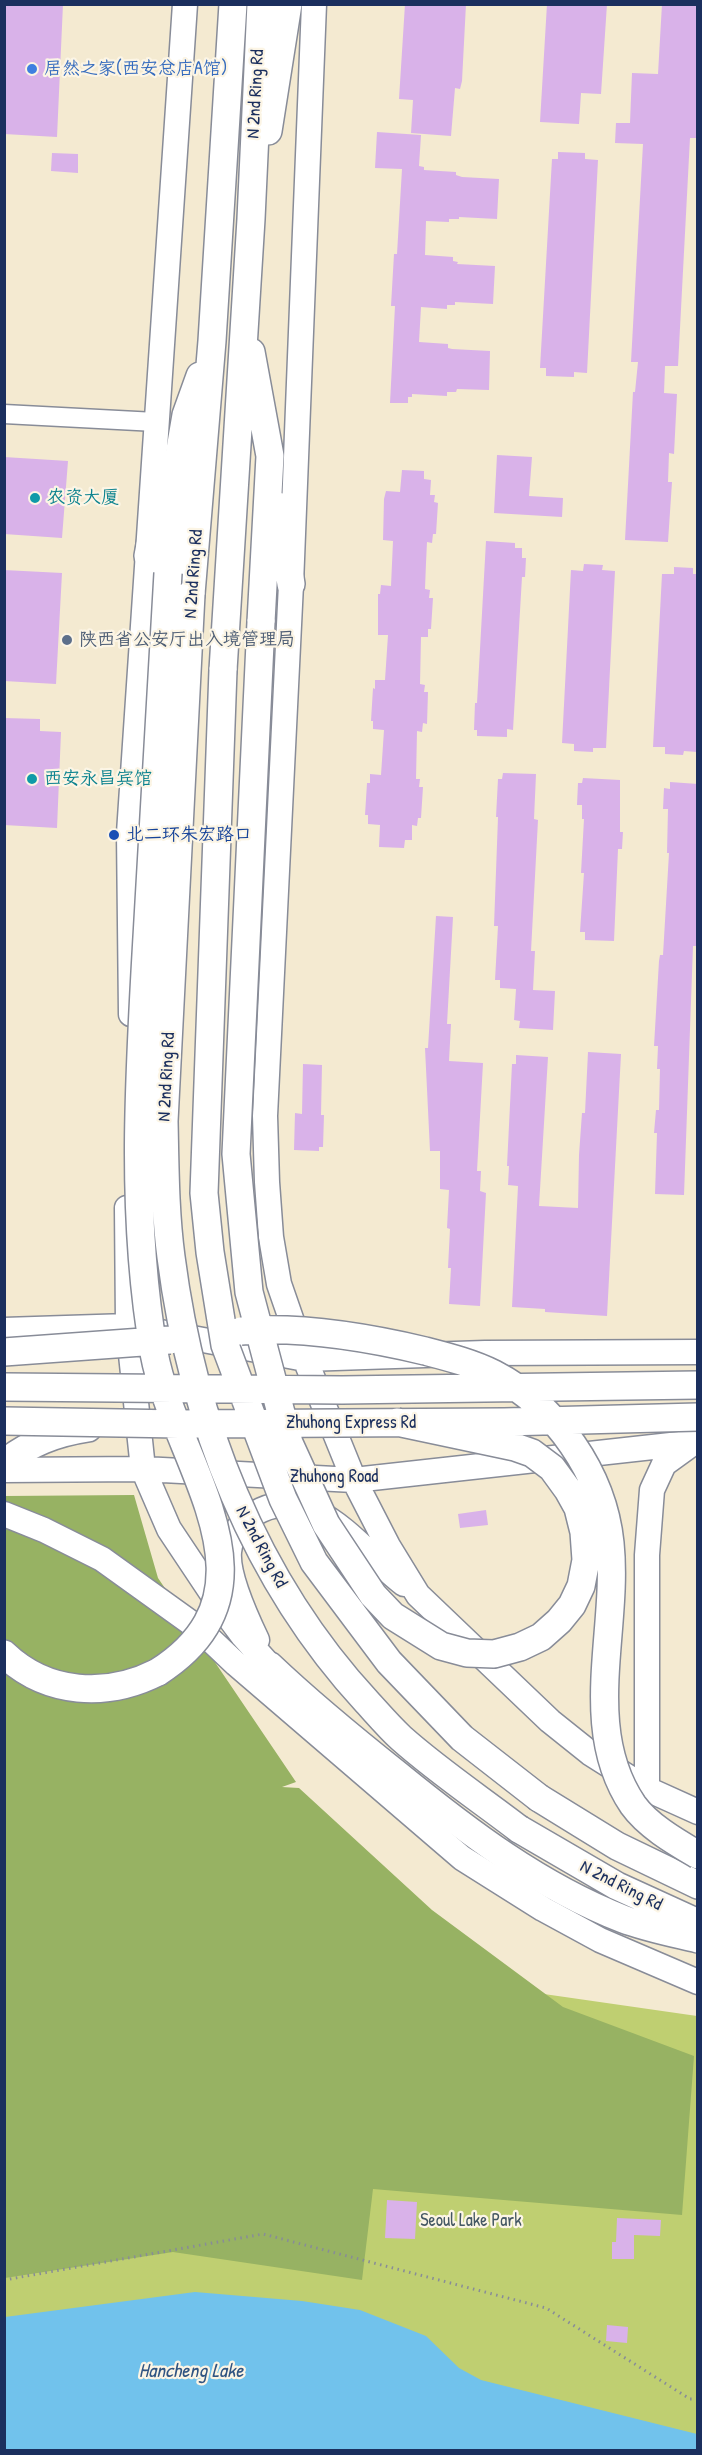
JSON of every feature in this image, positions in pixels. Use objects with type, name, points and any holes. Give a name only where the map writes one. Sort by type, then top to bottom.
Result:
[{"type":"highway","points":[[215,291],[206,206],[216,4]]},
{"type":"highway","name":"N 2nd Ring Rd","points":[[233,4],[212,341],[191,594],[164,1121],[165,1190],[171,1256],[186,1347],[210,1429],[241,1513],[262,1555],[312,1636],[342,1675],[401,1738],[519,1829],[617,1886],[698,1923]]},
{"type":"highway","name":"N 2nd Ring Rd","points":[[261,4],[251,219],[223,670],[204,1193],[210,1252],[225,1345],[283,1499],[314,1562],[389,1662],[462,1738],[539,1798],[617,1846],[698,1885]]},
{"type":"highway","points":[[275,96],[280,4]]},
{"type":"highway","points":[[251,219],[275,96],[288,4]]},
{"type":"highway","points":[[244,312],[291,584]]},
{"type":"highway","points":[[4,1654],[34,1676],[55,1684],[77,1689],[120,1687],[158,1672],[190,1647],[212,1614],[219,1593],[220,1551],[209,1507],[169,1404],[154,1355],[138,1201],[141,1035],[158,565],[186,415],[212,341]]},
{"type":"highway","points":[[270,456],[236,1154],[249,1292],[289,1443],[326,1524],[373,1595],[393,1616],[441,1646],[467,1653],[494,1654],[520,1647],[541,1637],[572,1605],[581,1586],[586,1560],[584,1532],[578,1508],[568,1490],[552,1468],[532,1453],[515,1447],[397,1422]]},
{"type":"highway","points":[[4,1352],[155,1342],[243,1331],[312,1332],[397,1345],[461,1360],[494,1374],[523,1392],[546,1413],[566,1437],[594,1481],[603,1509],[610,1542],[612,1574],[604,1697],[608,1742],[619,1779],[634,1806],[674,1841],[698,1855]]},
{"type":"highway","name":"Zhuhong Express Rd","points":[[4,1387],[342,1390],[698,1385]]},
{"type":"highway","name":"Zhuhong Express Rd","points":[[4,1421],[397,1422],[697,1434]]},
{"type":"highway","points":[[4,1463],[22,1449],[63,1432],[131,1422]]},
{"type":"highway","points":[[270,1666],[319,1712],[357,1742],[502,1854],[550,1885],[625,1920],[698,1939]]},
{"type":"main road","points":[[185,4],[156,422],[158,565],[129,833],[131,1001],[127,1188],[128,1326],[143,1469],[169,1529],[219,1604],[270,1666]]},
{"type":"main road","points":[[314,4],[291,584],[265,1116],[267,1182],[271,1238],[279,1284],[305,1359],[354,1480],[388,1546],[418,1594]]},
{"type":"main road","points":[[4,1330],[128,1326],[305,1359],[485,1353],[698,1352]]},
{"type":"main road","points":[[647,1789],[647,1555],[652,1490],[664,1464],[697,1434]]},
{"type":"main road","name":"Zhuhong Road","points":[[4,1470],[143,1469],[354,1480],[697,1434]]},
{"type":"main road","points":[[357,1742],[300,1719],[270,1666],[241,1600],[231,1573],[229,1552],[236,1534],[253,1513],[265,1507],[296,1505],[313,1509],[334,1523],[382,1566],[418,1594],[550,1721],[590,1753],[647,1789],[697,1812]]},
{"type":"main road","points":[[4,1514],[44,1530],[102,1559],[138,1582],[198,1628],[462,1858],[543,1909],[619,1949],[698,1982]]},
{"type":"street","points":[[4,414],[156,422]]},
{"type":"path","points":[[4,2280],[263,2234],[546,2308],[690,2399],[698,2399]]},
{"type":"green space","points":[[134,1495],[158,1578],[296,1782],[282,1787],[299,1788],[432,1910],[563,2007],[694,2056],[682,2215],[373,2189],[362,2280],[173,2252],[5,2278],[5,1496]]},
{"type":"green space","name":"Seoul Lake Park","points":[[530,1992],[697,2016],[697,2450],[5,2450],[4,2106]]},
{"type":"water","name":"Hancheng Lake","points":[[195,2292],[302,2301],[360,2310],[426,2336],[459,2368],[481,2380],[697,2434],[697,2450],[5,2450],[5,2317]]},
{"type":"building","name":"居然之家(西安总店A馆)","points":[[4,4],[63,4],[57,137],[4,134]]},
{"type":"building","points":[[405,4],[466,4],[462,81],[460,89],[455,88],[451,136],[411,133],[413,100],[399,99]]},
{"type":"building","points":[[547,4],[607,4],[601,94],[581,93],[579,124],[540,122]]},
{"type":"building","points":[[662,4],[698,4],[698,138],[690,138],[678,366],[665,366],[664,393],[677,394],[674,454],[669,453],[668,482],[672,482],[668,542],[625,540],[633,392],[635,392],[638,362],[631,362],[643,144],[615,143],[616,123],[630,123],[632,73],[658,74]]},
{"type":"building","points":[[377,132],[421,135],[419,166],[424,167],[424,170],[456,172],[456,175],[462,177],[499,179],[497,219],[459,217],[459,219],[449,219],[449,222],[426,221],[425,255],[453,257],[453,261],[458,262],[457,264],[495,266],[493,304],[455,302],[455,305],[447,305],[447,309],[421,307],[419,342],[448,344],[448,348],[452,349],[490,351],[489,390],[457,389],[456,392],[447,392],[447,396],[412,394],[412,397],[408,397],[408,403],[390,403],[395,306],[391,306],[394,254],[397,254],[402,169],[375,168]]},
{"type":"building","points":[[558,152],[585,153],[585,159],[598,160],[587,373],[574,372],[574,377],[546,376],[546,368],[540,368],[552,159],[558,159]]},
{"type":"building","points":[[52,153],[78,154],[78,173],[51,171]]},
{"type":"building","points":[[497,455],[532,457],[529,496],[563,498],[562,517],[494,513]]},
{"type":"building","name":"农资大厦","points":[[4,457],[68,461],[62,538],[4,534]]},
{"type":"building","points":[[402,470],[424,471],[424,479],[431,480],[430,495],[435,495],[434,502],[438,503],[436,534],[433,534],[432,543],[427,542],[425,589],[430,590],[429,598],[433,598],[431,629],[428,629],[428,637],[421,637],[420,684],[425,685],[424,692],[428,692],[427,724],[423,723],[422,732],[417,731],[416,779],[420,779],[419,787],[423,787],[421,818],[418,818],[417,826],[412,825],[412,840],[405,840],[404,848],[379,847],[380,825],[368,824],[368,815],[365,815],[367,783],[370,783],[370,774],[381,775],[384,730],[373,729],[373,721],[371,721],[375,680],[385,680],[388,635],[378,635],[378,594],[380,594],[381,585],[391,586],[393,541],[383,540],[384,499],[386,491],[400,492]]},
{"type":"building","points":[[486,541],[515,543],[515,548],[522,548],[522,558],[526,558],[525,577],[522,577],[513,730],[507,729],[507,737],[477,736],[477,730],[474,730]]},
{"type":"building","points":[[584,564],[603,565],[602,570],[615,571],[606,748],[593,748],[593,752],[574,751],[574,744],[562,743],[571,570],[583,571]]},
{"type":"building","points":[[674,567],[693,568],[693,574],[698,574],[697,752],[684,751],[683,755],[665,754],[665,747],[653,747],[662,574],[674,574]]},
{"type":"building","points":[[4,570],[62,573],[56,684],[4,681]]},
{"type":"building","name":"西安永昌宾馆","points":[[4,718],[40,719],[40,731],[61,732],[57,828],[4,825]]},
{"type":"building","points":[[503,773],[536,774],[534,819],[538,820],[531,951],[535,951],[533,990],[555,991],[553,1030],[519,1028],[520,1021],[514,1020],[516,989],[500,988],[500,980],[495,980],[498,926],[494,926],[498,817],[496,817],[498,779],[502,779]]},
{"type":"building","points":[[583,778],[620,780],[620,832],[623,832],[622,849],[618,849],[614,941],[585,940],[585,932],[580,932],[584,873],[581,873],[584,819],[582,819],[582,805],[577,805],[578,783],[582,783]]},
{"type":"building","points":[[670,782],[698,784],[698,946],[693,946],[684,1195],[655,1194],[657,1133],[654,1133],[656,1110],[659,1110],[660,1069],[657,1069],[658,1046],[654,1046],[659,961],[660,955],[663,955],[669,853],[667,853],[668,809],[663,809],[664,788],[670,789]]},
{"type":"building","points":[[436,916],[453,917],[447,1024],[451,1024],[449,1061],[483,1063],[477,1171],[481,1171],[480,1191],[486,1193],[480,1306],[449,1304],[450,1229],[447,1228],[449,1190],[440,1189],[440,1151],[430,1151],[425,1048],[428,1048]]},
{"type":"building","points":[[588,1052],[621,1054],[607,1316],[545,1312],[545,1309],[512,1307],[518,1186],[508,1185],[509,1166],[507,1166],[512,1064],[516,1064],[516,1055],[548,1057],[539,1206],[578,1208],[579,1155],[582,1113],[585,1113]]},
{"type":"building","points":[[303,1064],[322,1065],[323,1147],[319,1147],[319,1151],[294,1150],[295,1113],[302,1114]]},
{"type":"building","points":[[486,1510],[488,1525],[460,1528],[458,1514]]},
{"type":"building","points":[[387,2200],[417,2202],[415,2239],[385,2238]]},
{"type":"building","points":[[617,2218],[661,2220],[660,2236],[634,2235],[634,2259],[612,2259],[612,2242],[616,2242]]},
{"type":"building","points":[[607,2325],[628,2327],[627,2343],[606,2341]]},
{"type":"place","name":"居然之家(西安总店A馆)","points":[[32,69]]},
{"type":"place","name":"农资大厦","points":[[35,498]]},
{"type":"place","name":"陕西省公安厅出入境管理局","points":[[67,640]]},
{"type":"place","name":"西安永昌宾馆","points":[[32,779]]},
{"type":"place","name":"北二环朱宏路口","points":[[114,835]]}]
